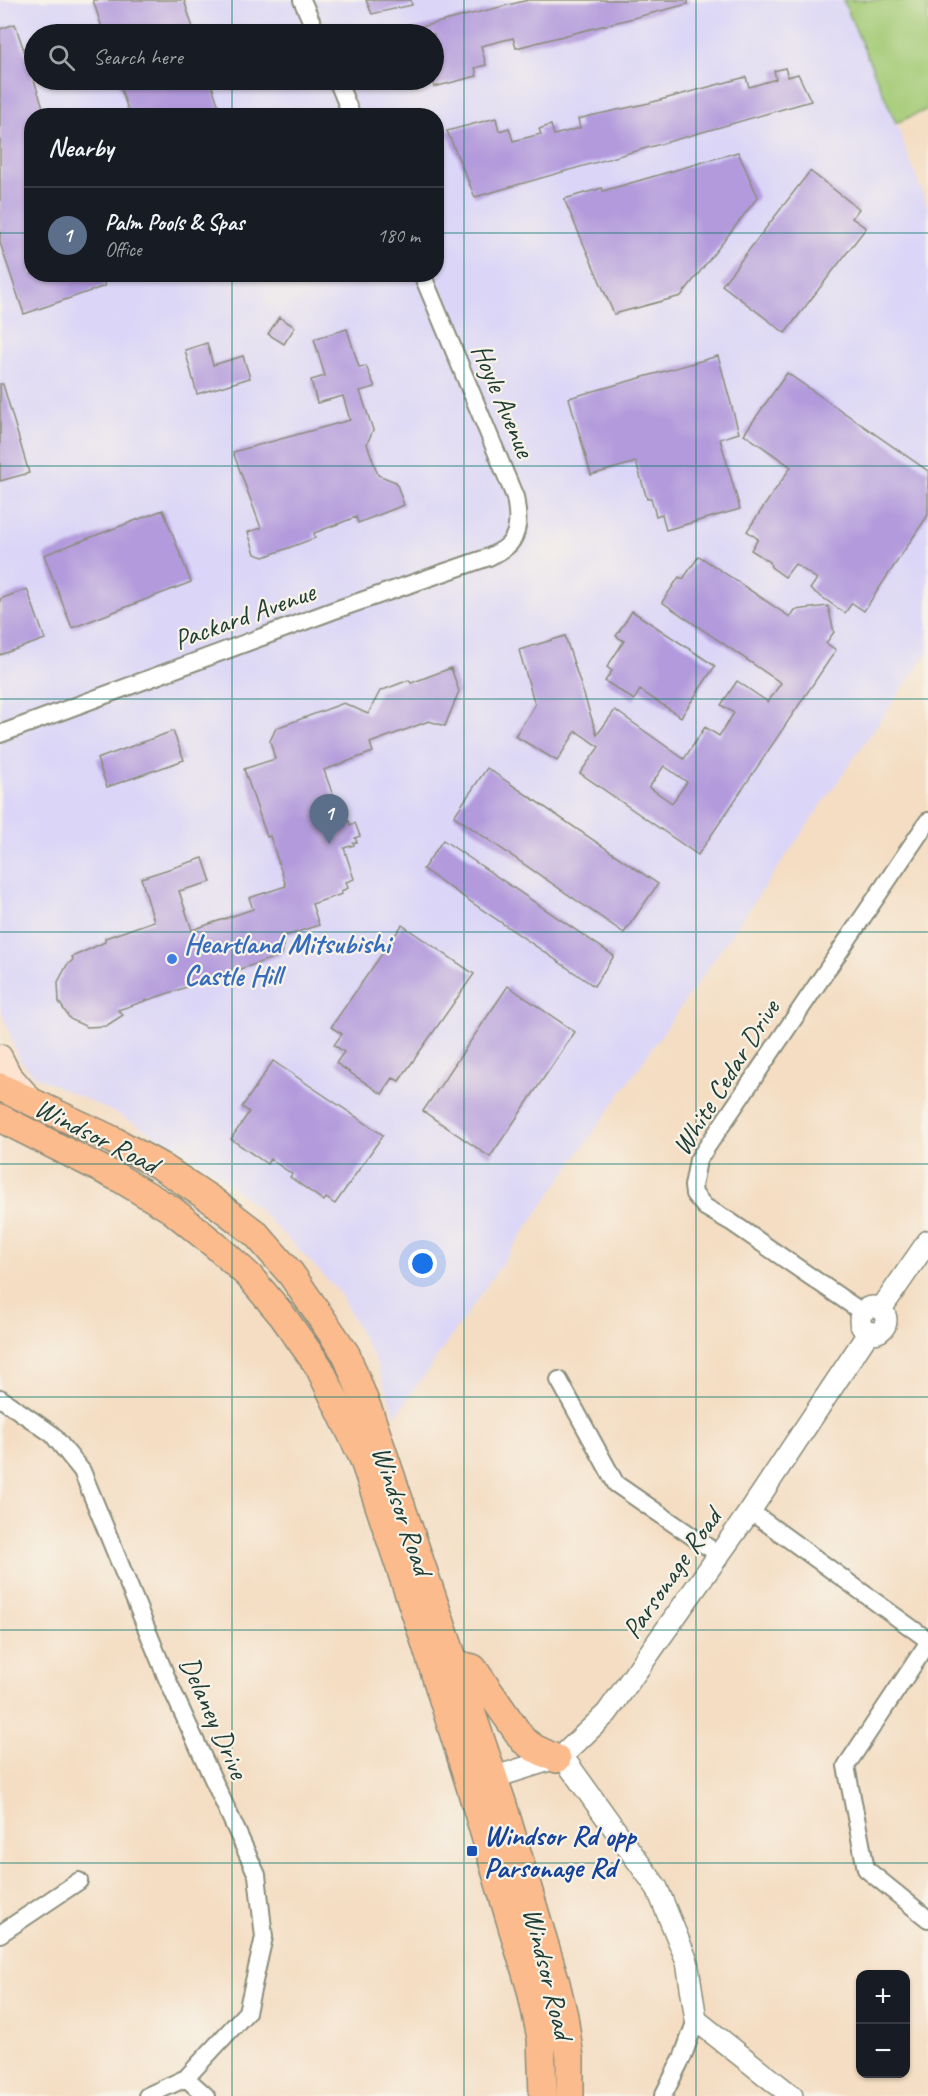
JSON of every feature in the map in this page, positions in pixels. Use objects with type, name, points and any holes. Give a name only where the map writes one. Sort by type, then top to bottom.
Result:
[{"type":"main road","points":[[0,1057],[9,1075],[32,1101]]},
{"type":"main road","name":"Windsor Road","points":[[0,1087],[152,1161],[205,1195],[256,1234],[291,1274],[346,1354],[371,1417],[453,1663],[541,2038],[543,2096]]},
{"type":"main road","name":"Windsor Road","points":[[0,1118],[119,1178],[172,1210],[249,1276],[282,1315],[319,1367],[363,1458],[424,1639],[482,1782],[555,1979],[564,2016],[570,2058],[570,2096]]},
{"type":"main road","points":[[453,1663],[473,1668],[523,1740],[534,1748],[560,1757]]},
{"type":"street","points":[[302,0],[313,24]]},
{"type":"street","points":[[341,90],[349,108]]},
{"type":"street","name":"Hoyle Avenue","points":[[425,282],[515,497],[518,515],[516,533],[507,547]]},
{"type":"street","name":"Packard Avenue","points":[[0,734],[332,611],[489,557],[507,547]]},
{"type":"street","name":"White Cedar Drive","points":[[871,1318],[731,1222],[705,1207],[694,1194],[693,1186],[698,1160],[928,821]]},
{"type":"street","name":"Parsonage Road","points":[[482,1782],[560,1757],[607,1713],[750,1511],[871,1318],[928,1241]]},
{"type":"street","points":[[558,1380],[616,1484],[718,1554]]},
{"type":"street","name":"Delaney Drive","points":[[0,1398],[52,1434],[82,1471],[168,1681],[258,1875],[264,1937],[247,2012],[186,2078]]},
{"type":"street","points":[[750,1511],[928,1642],[846,1766],[866,1869],[928,1919]]},
{"type":"street","points":[[560,1757],[657,1888],[687,1961],[696,2020],[683,2056],[663,2096]]},
{"type":"street","points":[[0,1934],[79,1881]]},
{"type":"street","points":[[696,2020],[792,2096]]},
{"type":"street","points":[[147,2096],[186,2078],[206,2096]]},
{"type":"shaded area","points":[[0,0],[843,0],[896,123],[928,208],[928,652],[396,1416],[375,1361],[339,1292],[256,1207],[220,1176],[179,1148],[119,1115],[35,1076],[18,1058],[0,1007]]},
{"type":"green space","points":[[843,0],[928,0],[928,109],[896,123]]},
{"type":"building","points":[[93,0],[184,0],[192,24],[101,24]]},
{"type":"building","points":[[366,0],[411,0],[412,5],[372,14]]},
{"type":"building","points":[[528,0],[688,0],[688,4],[516,48],[513,38],[481,46],[486,65],[475,68],[477,76],[444,84],[444,24],[432,24]]},
{"type":"building","points":[[15,24],[24,51],[24,90],[37,90],[43,108],[24,108],[24,282],[104,282],[105,286],[24,314],[0,243],[0,29]]},
{"type":"building","points":[[785,68],[788,77],[798,74],[811,101],[475,197],[447,131],[496,118],[499,131],[509,128],[513,141],[541,134],[539,129],[551,125],[554,135],[580,128],[578,119],[746,77],[749,87],[776,79],[774,71]]},
{"type":"building","points":[[121,90],[213,90],[219,108],[127,108]]},
{"type":"building","points":[[738,152],[758,197],[681,296],[614,314],[564,199],[602,188],[603,191]]},
{"type":"building","points":[[810,171],[859,209],[852,218],[866,228],[785,333],[722,285]]},
{"type":"building","points":[[279,317],[295,327],[284,344],[268,334]]},
{"type":"building","points":[[347,329],[359,367],[366,366],[375,387],[360,391],[373,430],[367,444],[378,475],[396,482],[404,505],[358,523],[356,517],[314,533],[315,538],[264,557],[255,554],[248,532],[261,528],[233,452],[350,420],[343,396],[317,403],[311,380],[325,376],[314,339]]},
{"type":"building","points":[[207,343],[213,365],[243,356],[250,378],[197,394],[185,350]]},
{"type":"building","points":[[718,356],[739,433],[720,439],[740,509],[666,530],[662,514],[656,516],[651,498],[647,499],[636,462],[591,475],[569,398]]},
{"type":"building","points":[[787,373],[928,471],[928,515],[864,611],[852,603],[845,613],[810,589],[817,579],[795,564],[785,577],[771,567],[770,562],[751,550],[758,539],[747,531],[791,467],[744,434]]},
{"type":"building","points":[[0,384],[3,384],[29,473],[0,481]]},
{"type":"building","points":[[163,510],[191,582],[72,628],[44,555]]},
{"type":"building","points":[[699,556],[790,617],[795,610],[828,606],[834,632],[826,643],[836,650],[698,855],[580,773],[599,747],[576,731],[557,761],[515,736],[535,705],[519,650],[565,636],[597,735],[615,710],[684,759],[705,727],[719,736],[734,713],[721,705],[737,681],[768,702],[781,683],[662,602],[679,577],[683,579]],"holes":[[[664,766],[687,782],[672,803],[649,787]]]},
{"type":"building","points":[[27,589],[45,639],[0,655],[0,599]]},
{"type":"building","points":[[632,611],[715,666],[681,717],[640,690],[634,700],[605,681],[612,671],[607,667],[624,641],[616,636]]},
{"type":"building","points":[[451,668],[459,691],[445,726],[429,721],[370,743],[373,752],[324,770],[342,821],[349,821],[350,825],[355,823],[360,836],[355,838],[357,842],[353,843],[354,845],[344,848],[354,879],[346,882],[348,888],[341,891],[342,894],[312,904],[319,925],[285,936],[282,955],[118,1010],[123,1015],[106,1026],[87,1027],[70,1019],[59,1002],[58,982],[67,965],[73,960],[72,957],[105,942],[105,938],[154,921],[141,878],[203,858],[211,882],[179,891],[192,930],[253,909],[249,898],[286,886],[270,836],[267,837],[244,769],[275,759],[270,741],[276,728],[344,703],[368,714],[380,691],[409,680],[411,683]]},
{"type":"building","points":[[173,731],[184,760],[107,787],[97,759]]},
{"type":"building","points":[[487,768],[658,884],[624,933],[454,816]]},
{"type":"building","points":[[443,840],[614,956],[594,986],[423,869]]},
{"type":"building","points":[[402,925],[474,974],[399,1081],[393,1078],[382,1094],[336,1063],[344,1052],[334,1045],[342,1034],[331,1027]]},
{"type":"building","points":[[508,986],[575,1032],[490,1157],[423,1111]]},
{"type":"building","points":[[273,1061],[383,1135],[335,1204],[326,1198],[324,1201],[290,1177],[292,1174],[270,1159],[267,1164],[231,1139],[249,1112],[242,1107]]},
{"type":"place","name":"Palm Pools & Spas","points":[[329,844]]},
{"type":"place","name":"Heartland Mitsubishi Castle Hill","points":[[172,959]]},
{"type":"place","name":"Windsor Rd opp Parsonage Rd","points":[[472,1851]]}]
